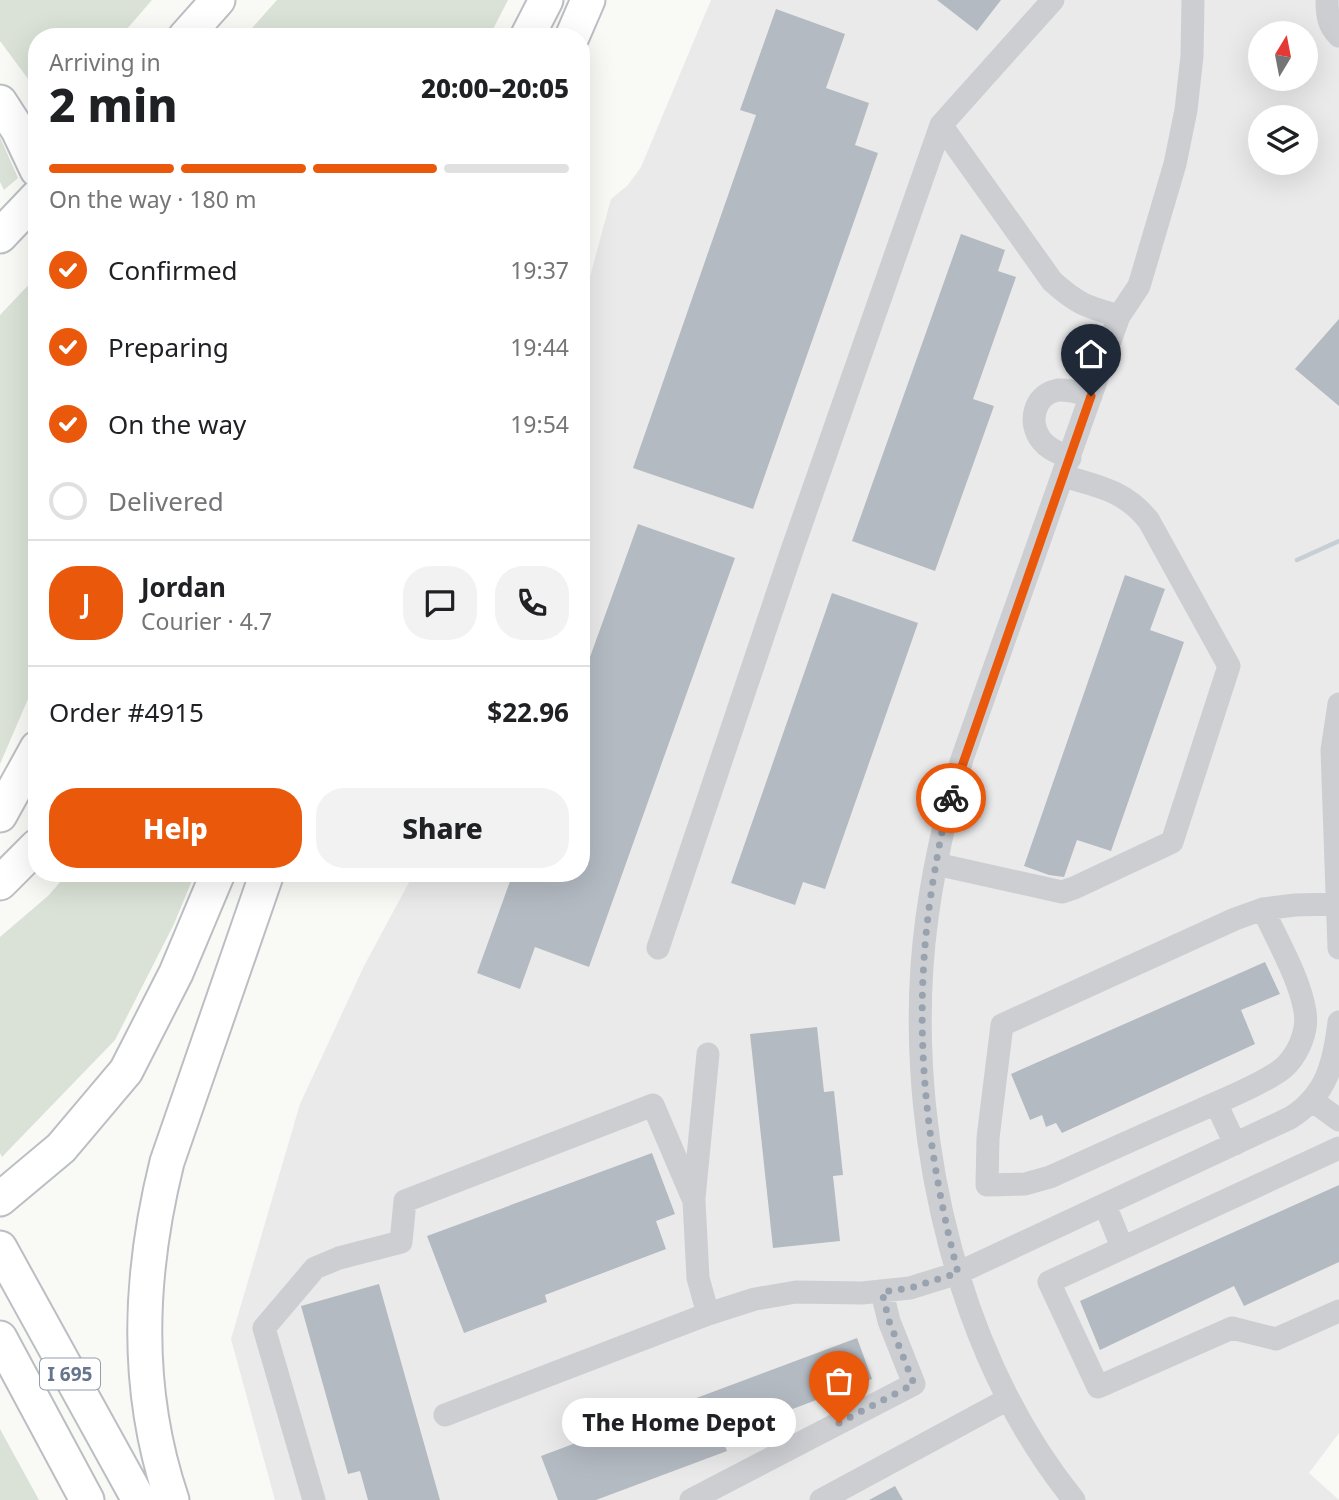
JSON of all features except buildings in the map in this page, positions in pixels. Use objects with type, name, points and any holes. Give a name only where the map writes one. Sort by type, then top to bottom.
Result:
[{"type":"highway","points":[[193,28],[218,0]]},
{"type":"highway","points":[[532,28],[546,0]]},
{"type":"highway","points":[[576,28],[588,0]]},
{"type":"highway","points":[[0,103],[28,151]]},
{"type":"highway","points":[[5,230],[28,206]]},
{"type":"highway","points":[[0,815],[28,764]]},
{"type":"highway","points":[[0,883],[28,855]]},
{"type":"highway","points":[[10,1192],[61,1148],[126,1071],[176,973],[214,882]]},
{"type":"highway","points":[[172,1500],[149,1404],[144,1354],[148,1256],[167,1162],[264,882]]},
{"type":"highway","name":"I 695","points":[[0,1248],[139,1500]]},
{"type":"highway","name":"I 695","points":[[0,1338],[87,1500]]},
{"type":"street","points":[[658,947],[791,553],[941,125],[1053,0]]},
{"type":"street","points":[[1074,1500],[1032,1441],[1008,1399],[972,1314],[958,1273],[943,1214],[930,1144],[920,1024],[922,966],[936,864],[947,808],[962,759],[1119,316],[1139,286],[1175,164],[1186,110],[1192,56],[1193,0]]},
{"type":"street","points":[[1327,0],[1327,19],[1339,36]]},
{"type":"street","points":[[941,125],[1052,281],[1069,298],[1084,307],[1119,316]]},
{"type":"street","points":[[936,864],[1062,892],[1172,842],[1229,666],[1149,521],[1138,507],[1066,467],[1037,436],[1034,413],[1038,402],[1045,395],[1056,390],[1068,390],[1091,396]]},
{"type":"street","points":[[1339,704],[1335,715],[1332,750],[1339,948]]},
{"type":"street","points":[[1263,909],[1300,991],[1306,1013],[1305,1028],[1292,1060],[1277,1073],[1216,1103],[1050,1177],[1025,1184],[987,1185],[988,1138],[1002,1025],[1235,919],[1263,909],[1337,904]]},
{"type":"street","points":[[446,1415],[708,1314],[755,1300],[796,1292],[882,1292],[910,1288],[958,1273],[1290,1118],[1313,1101],[1330,1067],[1339,1022]]},
{"type":"street","points":[[708,1054],[694,1201],[698,1278],[708,1314]]},
{"type":"street","points":[[1313,1101],[1339,1121]]},
{"type":"street","points":[[1216,1103],[1235,1144]]},
{"type":"street","points":[[314,1500],[264,1328],[315,1268],[339,1258],[401,1242],[405,1201],[653,1105],[694,1201]]},
{"type":"street","points":[[1339,1148],[1049,1282],[1098,1387],[1232,1328],[1276,1339],[1339,1311]]},
{"type":"street","points":[[1105,1205],[1122,1247]]},
{"type":"street","points":[[691,1500],[914,1384],[889,1321],[882,1292]]},
{"type":"street","points":[[821,1500],[1008,1399]]},
{"type":"shaded area","points":[[0,0],[152,0],[128,28],[28,28],[28,79],[0,41]]},
{"type":"shaded area","points":[[277,0],[508,0],[494,28],[252,28]]},
{"type":"shaded area","points":[[711,0],[1339,0],[1339,1433],[1309,1473],[1339,1500],[275,1500],[231,1339],[300,1104],[364,966],[409,882],[590,882],[590,277],[611,199],[628,185],[641,167]]},
{"type":"shaded area","points":[[0,137],[18,178],[4,190],[0,182]]},
{"type":"shaded area","points":[[28,285],[28,699],[0,764],[0,315]]},
{"type":"shaded area","points":[[60,882],[191,882],[174,924],[115,1040],[2,1157],[0,937]]},
{"type":"shaded area","points":[[0,1429],[39,1500],[0,1500]]},
{"type":"waterway","points":[[1297,560],[1339,541]]},
{"type":"way so far","points":[[839,1423],[914,1384],[889,1321],[882,1292],[910,1288],[958,1273],[943,1214],[930,1144],[920,1024],[922,966],[928,911],[951,798]]},
{"type":"place","name":"The Home Depot","points":[[839,1423]]},
{"type":"route","points":[[951,798],[962,759],[1091,396]]}]
